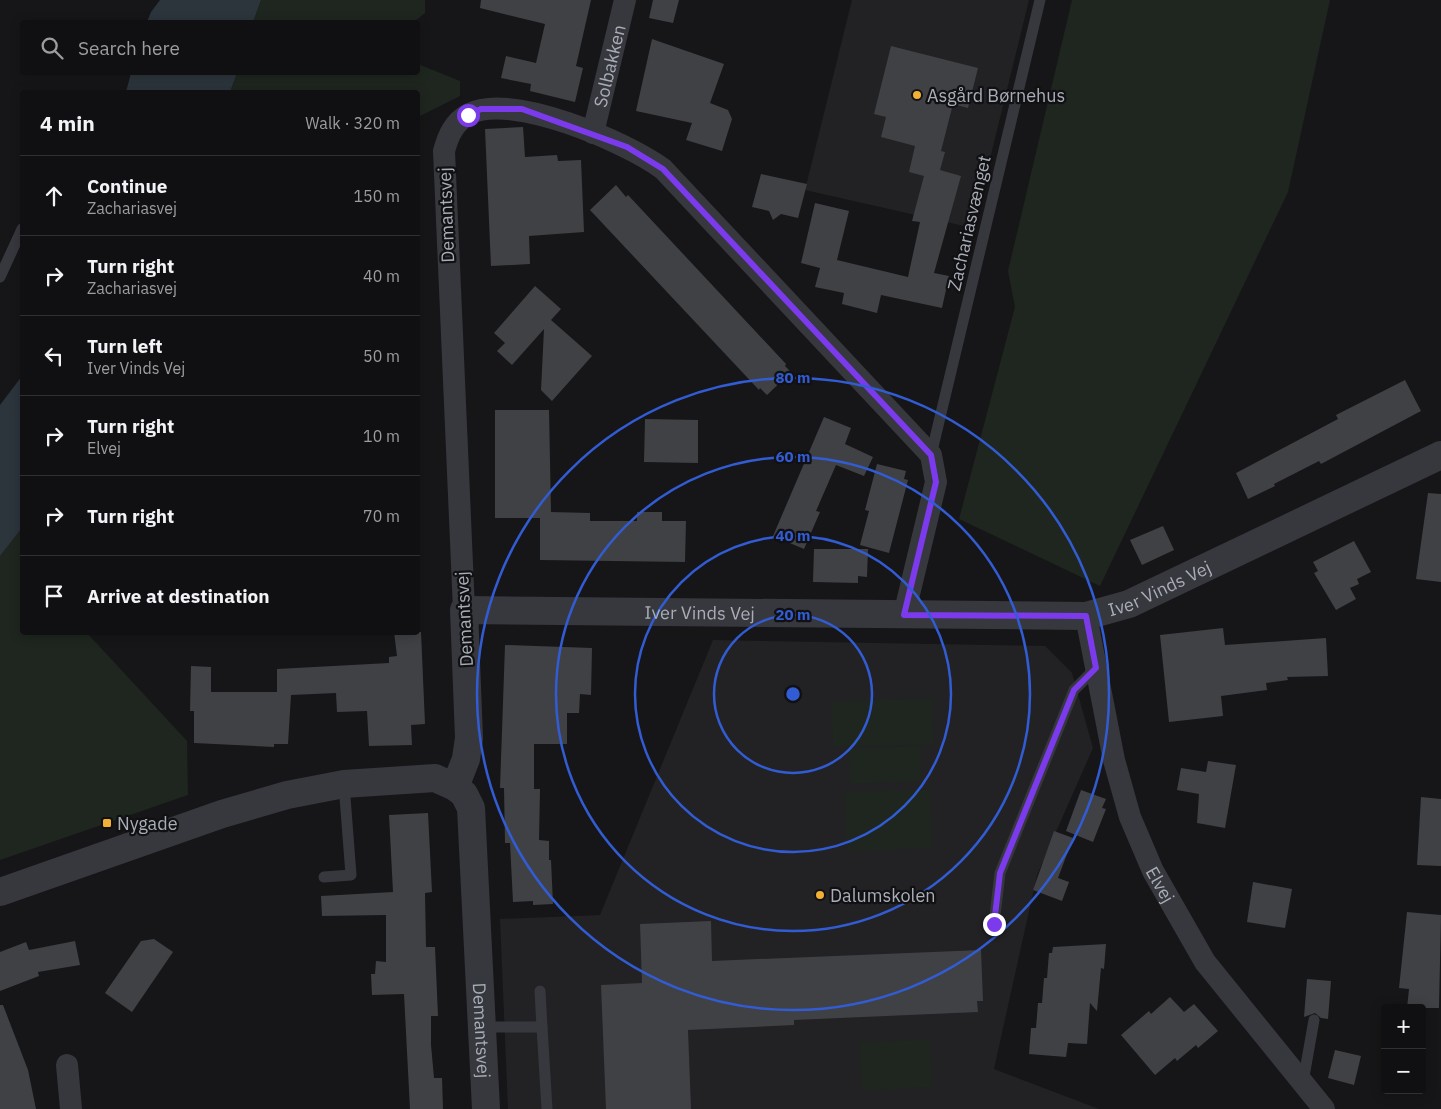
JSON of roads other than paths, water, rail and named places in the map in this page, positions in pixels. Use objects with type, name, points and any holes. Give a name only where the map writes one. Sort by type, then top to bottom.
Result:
[{"type":"street","name":"Solbakken","points":[[593,133],[625,0]]},
{"type":"street","name":"Demantsvej","points":[[486,1109],[471,808],[464,794],[454,787],[466,759],[469,738],[444,190],[444,151],[448,137],[456,124],[468,115],[481,109],[522,109],[593,133]]},
{"type":"street","points":[[593,133],[627,147],[663,169],[931,455],[936,482],[904,615]]},
{"type":"street","name":"Iver Vinds Vej","points":[[464,610],[1086,616],[1129,604],[1441,455]]},
{"type":"street","name":"Elvej","points":[[1086,616],[1114,760],[1130,817],[1153,871],[1205,962],[1324,1109]]},
{"type":"street","points":[[0,892],[222,814],[287,795],[344,784],[435,778],[454,787]]},
{"type":"street","points":[[67,1065],[71,1109]]},
{"type":"lane","name":"Zachariasvænget","points":[[931,455],[1040,0]]},
{"type":"lane","points":[[0,277],[20,233]]},
{"type":"lane","points":[[994,924],[1000,873],[1003,864],[1074,690],[1096,668]]},
{"type":"lane","points":[[324,877],[351,875],[344,784]]},
{"type":"lane","points":[[540,991],[547,1109]]},
{"type":"lane","points":[[1303,1082],[1314,1020]]},
{"type":"lane","points":[[482,1028],[542,1027]]},
{"type":"place","name":"Asgård Børnehus","points":[[917,95]]},
{"type":"place","name":"Nygade","points":[[107,823]]},
{"type":"place","name":"Dalumskolen","points":[[820,895]]}]
